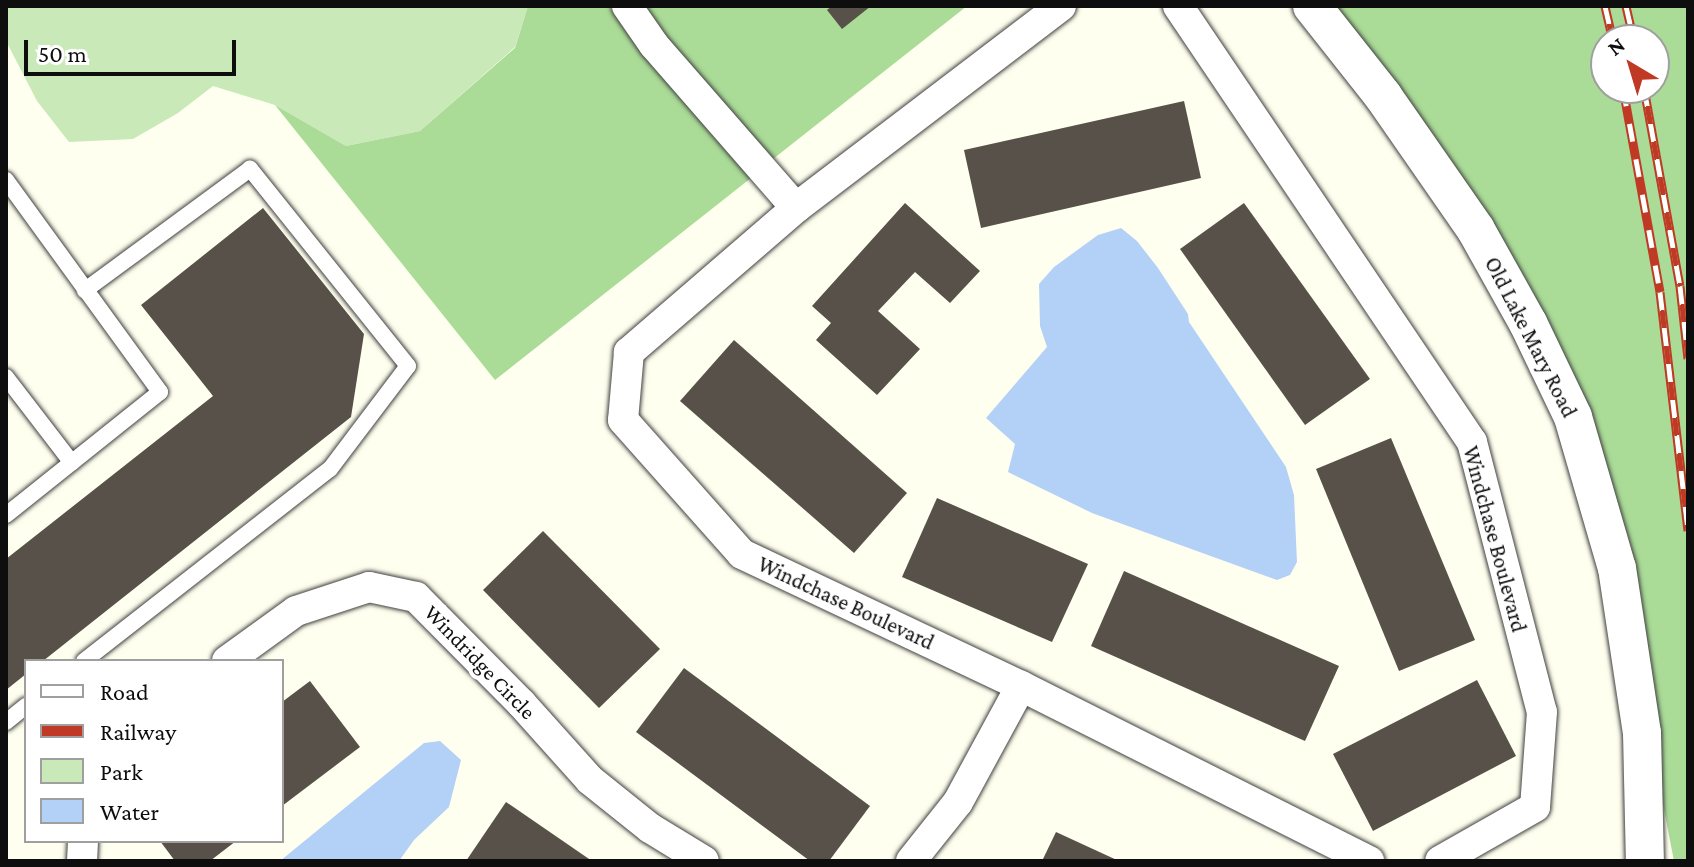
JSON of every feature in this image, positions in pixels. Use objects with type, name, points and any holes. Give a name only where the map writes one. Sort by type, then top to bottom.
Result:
[{"type":"street","points":[[627,6],[654,45],[796,208]]},
{"type":"street","name":"Windchase Boulevard","points":[[1061,6],[796,208],[629,352],[623,420],[742,554],[1021,686],[1369,861]]},
{"type":"street","name":"Windchase Boulevard","points":[[1178,6],[1472,442],[1542,712],[1535,807],[1440,861]]},
{"type":"street","name":"Old Lake Mary Road","points":[[1312,6],[1383,96],[1476,230],[1528,323],[1573,417],[1617,568],[1642,733],[1645,861]]},
{"type":"street","name":"Windridge Circle","points":[[230,659],[296,611],[311,606],[369,587],[416,597],[521,703],[590,780],[650,828],[704,861]]},
{"type":"street","points":[[916,859],[958,802],[1021,686]]},
{"type":"lane","points":[[85,290],[250,169],[408,366],[330,469],[87,659]]},
{"type":"lane","points":[[6,180],[12,200],[85,290],[160,392],[6,515]]},
{"type":"lane","points":[[6,377],[72,463]]},
{"type":"lane","points":[[6,722],[24,708]]},
{"type":"green space","points":[[6,6],[528,6],[515,47],[420,131],[346,146],[275,105],[213,86],[178,113],[133,139],[69,142],[37,101],[6,41]]},
{"type":"green space","points":[[528,6],[609,6],[642,53],[751,178],[495,380],[275,105],[346,146],[420,131],[515,48]]},
{"type":"green space","points":[[645,6],[967,6],[773,159],[666,36]]},
{"type":"green space","points":[[1331,6],[1688,6],[1688,861],[1674,861],[1587,414]]},
{"type":"water","points":[[1121,228],[1137,241],[1158,268],[1188,314],[1189,322],[1286,467],[1294,495],[1297,562],[1290,575],[1277,580],[1092,513],[1008,472],[1015,444],[986,418],[1047,347],[1040,326],[1039,284],[1054,267],[1098,235]]},
{"type":"water","points":[[440,741],[461,760],[449,807],[414,840],[399,861],[280,861],[424,743]]},
{"type":"building","points":[[832,6],[871,6],[842,29],[827,10]]},
{"type":"building","points":[[1184,101],[1201,178],[981,228],[964,150]]},
{"type":"building","points":[[905,203],[980,271],[950,303],[915,272],[878,311],[920,349],[877,395],[816,340],[831,323],[812,306]]},
{"type":"building","points":[[1244,203],[1370,379],[1305,425],[1180,249]]},
{"type":"building","points":[[263,208],[364,334],[351,417],[46,659],[24,659],[24,676],[6,690],[6,559],[213,396],[141,305]]},
{"type":"building","points":[[734,340],[907,493],[854,553],[680,401]]},
{"type":"building","points":[[1391,438],[1475,640],[1399,671],[1316,469]]},
{"type":"building","points":[[937,498],[1088,564],[1052,642],[902,577]]},
{"type":"building","points":[[543,531],[660,649],[599,708],[483,590]]},
{"type":"building","points":[[1124,571],[1339,666],[1305,741],[1091,646]]},
{"type":"building","points":[[684,668],[870,806],[829,861],[810,861],[636,732]]},
{"type":"building","points":[[1477,680],[1516,756],[1373,831],[1333,754]]},
{"type":"building","points":[[310,681],[360,747],[284,804],[284,700]]},
{"type":"building","points":[[506,802],[592,861],[466,861]]},
{"type":"building","points":[[1056,832],[1119,861],[1042,861]]},
{"type":"building","points":[[162,843],[233,843],[210,861],[175,861]]},
{"type":"railway","points":[[1605,6],[1609,24]]},
{"type":"railway","points":[[1626,6],[1630,24]]},
{"type":"railway","points":[[1626,104],[1660,292],[1688,530]]},
{"type":"railway","points":[[1647,104],[1680,286],[1688,359]]}]
